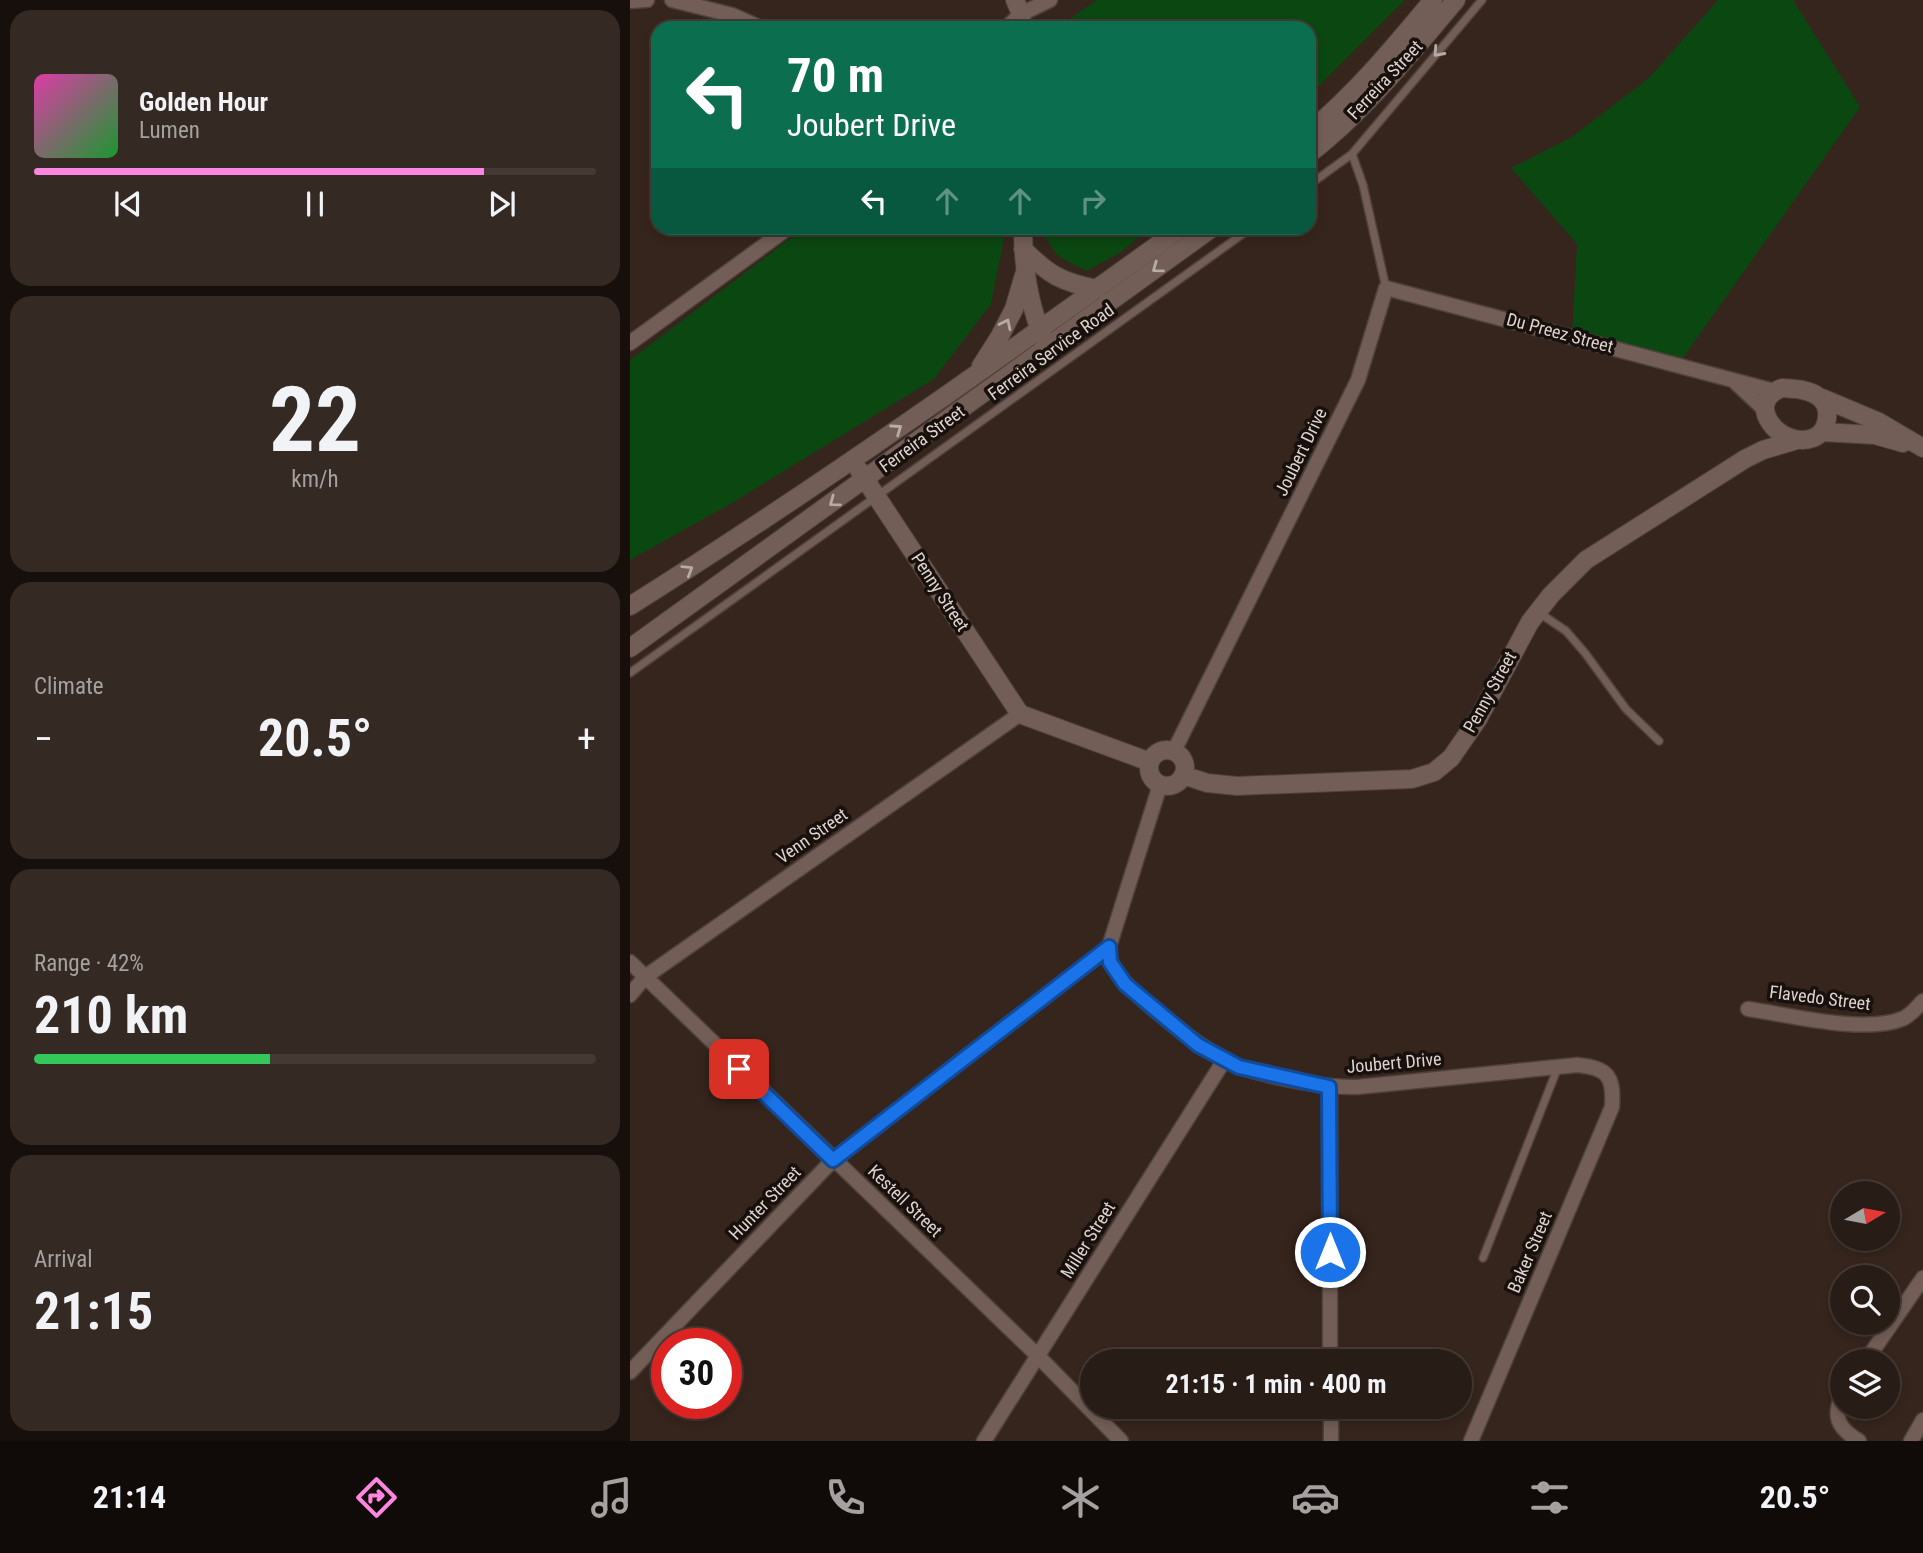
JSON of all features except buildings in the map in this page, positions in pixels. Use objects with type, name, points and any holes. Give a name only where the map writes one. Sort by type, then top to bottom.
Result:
[{"type":"main road","name":"Ferreira Street","points":[[1316,126],[1339,107],[1378,66],[1433,0]]},
{"type":"main road","name":"Ferreira Street","points":[[1316,148],[1348,121],[1387,80],[1455,0]]},
{"type":"main road","points":[[1023,235],[1024,272],[1047,348]]},
{"type":"main road","name":"Ferreira Street","points":[[630,606],[749,531],[1040,331],[1171,235]]},
{"type":"main road","name":"Ferreira Street","points":[[630,648],[1202,235]]},
{"type":"main road","points":[[1023,249],[1060,280],[1097,289]]},
{"type":"main road","points":[[978,372],[1013,309],[1024,272]]},
{"type":"main road","points":[[1782,388],[1811,393],[1879,422],[1923,449],[1875,435],[1822,432],[1812,438],[1797,440],[1784,435],[1767,416],[1767,399],[1774,391],[1782,388]]},
{"type":"main road","points":[[1822,398],[1827,408],[1827,419],[1822,432]]},
{"type":"main road","name":"Penny Street","points":[[1745,459],[1759,441],[1767,416]]},
{"type":"main road","name":"Penny Street","points":[[1184,775],[1207,783],[1237,786],[1412,779],[1434,772],[1451,758],[1478,719],[1520,638],[1538,611],[1550,595],[1586,560],[1745,459],[1763,450],[1797,440]]},
{"type":"main road","name":"Penny Street","points":[[852,460],[1020,714]]},
{"type":"main road","points":[[1020,714],[1150,762]]},
{"type":"main road","points":[[1174,751],[1185,764],[1184,775],[1176,784],[1160,785],[1152,778],[1150,762],[1157,753],[1174,751]]},
{"type":"street","points":[[630,1],[648,0]]},
{"type":"street","points":[[672,0],[745,21]]},
{"type":"street","points":[[1020,14],[1049,0]]},
{"type":"street","points":[[630,343],[778,235]]},
{"type":"street","name":"Du Preez Street","points":[[1387,288],[1774,391]]},
{"type":"street","name":"Joubert Drive","points":[[1174,751],[1357,380],[1387,288]]},
{"type":"street","name":"Du Preez Street","points":[[1733,379],[1767,416]]},
{"type":"street","name":"Venn Street","points":[[630,995],[645,977],[1020,714]]},
{"type":"street","points":[[1109,947],[1160,785]]},
{"type":"street","name":"Joubert Drive","points":[[1109,947],[1110,962],[1125,984],[1198,1045],[1239,1067],[1329,1087],[1357,1087],[1577,1065],[1597,1067],[1609,1076]]},
{"type":"street","name":"Hunter Street","points":[[630,1373],[833,1160],[1109,947]]},
{"type":"street","name":"Kestell Street","points":[[630,962],[1037,1355],[1121,1441]]},
{"type":"street","name":"Flavedo Street","points":[[1748,1009],[1844,1024],[1882,1024],[1905,1018],[1923,1001]]},
{"type":"street","name":"Miller Street","points":[[984,1441],[1225,1059]]},
{"type":"street","name":"Baker Street","points":[[1471,1441],[1612,1107],[1613,1088],[1609,1076]]},
{"type":"street","points":[[1329,1087],[1331,1349]]},
{"type":"street","points":[[1874,1349],[1923,1278]]},
{"type":"street","points":[[1331,1419],[1331,1441]]},
{"type":"street","points":[[1839,1419],[1846,1433],[1859,1441]]},
{"type":"street","points":[[1911,1441],[1923,1420]]},
{"type":"lane","points":[[1316,180],[1352,154],[1482,0]]},
{"type":"lane","points":[[1352,154],[1363,185],[1387,288]]},
{"type":"lane","name":"Ferreira Service Road","points":[[630,673],[1241,235]]},
{"type":"lane","points":[[1538,611],[1566,631],[1626,709],[1660,741]]},
{"type":"lane","points":[[1483,1258],[1558,1067]]},
{"type":"green space","points":[[1097,0],[1405,0],[1316,89],[1316,21],[1067,21]]},
{"type":"green space","points":[[1718,0],[1793,0],[1860,107],[1678,365],[1572,337],[1577,244],[1511,168],[1572,137],[1649,78]]},
{"type":"green space","points":[[795,235],[1005,235],[991,304],[934,379],[732,503],[630,560],[630,360]]},
{"type":"green space","points":[[1043,235],[1142,235],[1118,254],[1086,271],[1058,256]]},
{"type":"route","points":[[739,1069],[833,1160],[1109,947],[1110,962],[1125,984],[1198,1045],[1239,1067],[1329,1087],[1330,1252]]}]
